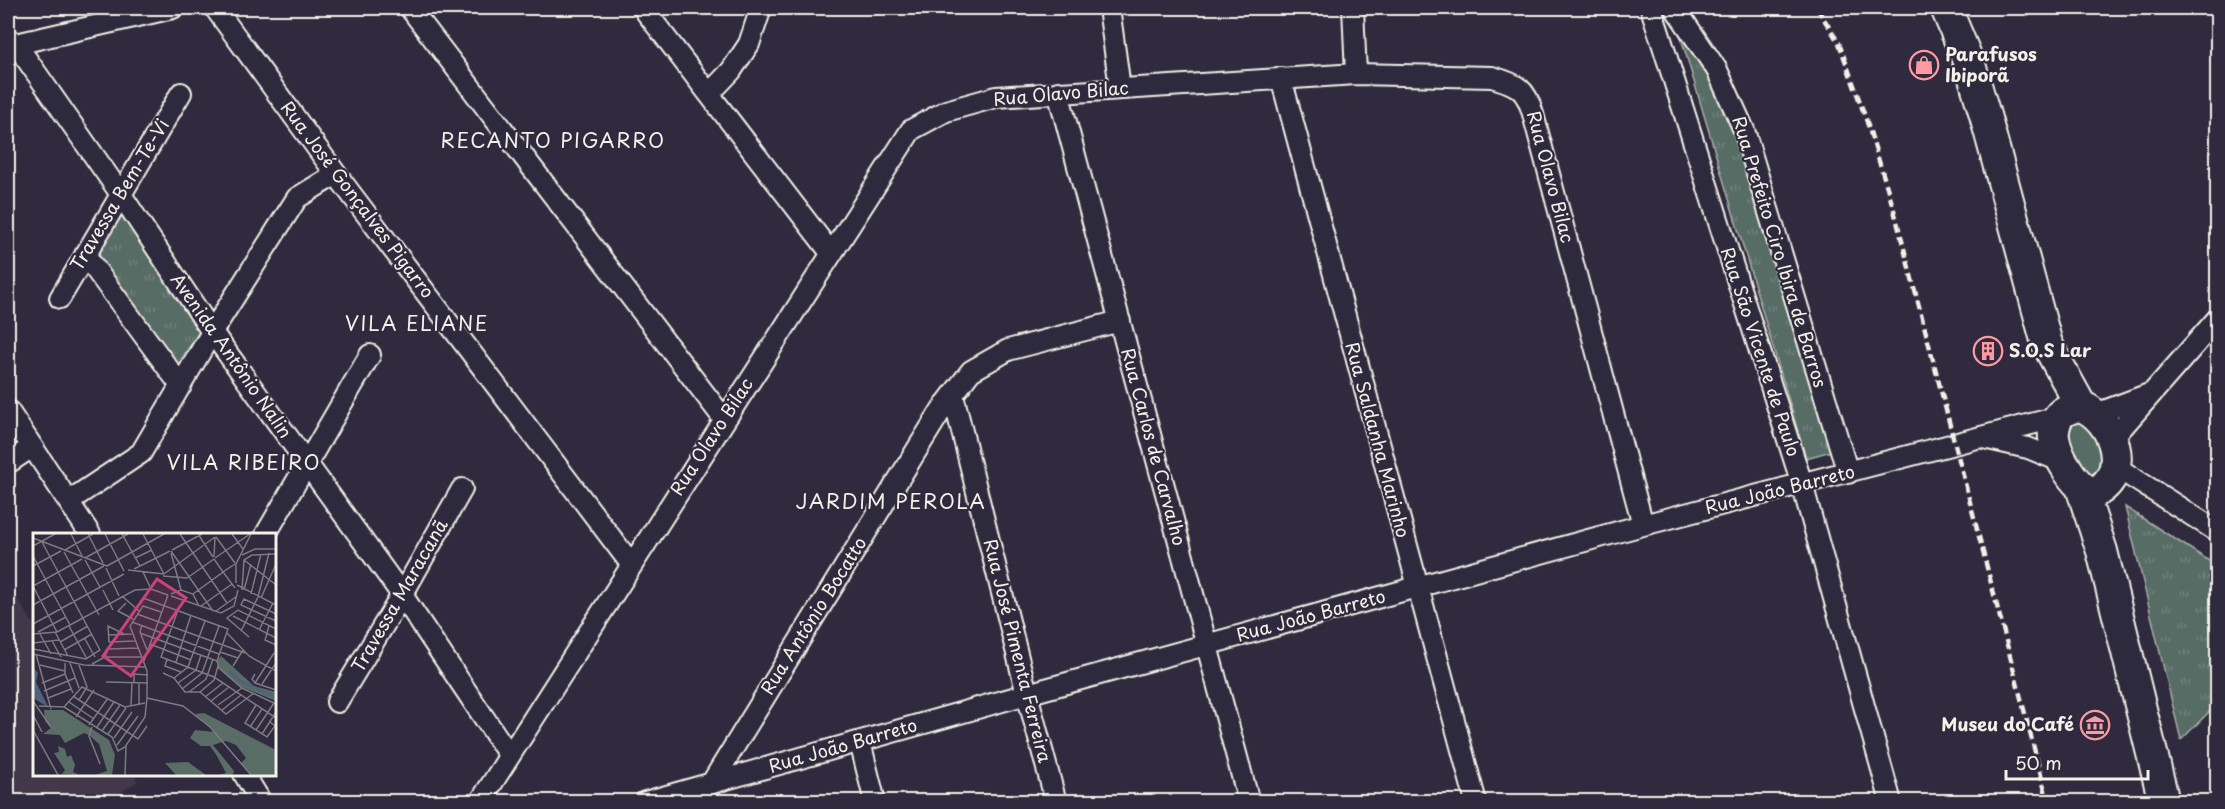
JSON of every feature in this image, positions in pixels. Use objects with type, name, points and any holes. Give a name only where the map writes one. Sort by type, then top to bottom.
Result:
[{"type":"main road","points":[[1951,11],[1985,116],[2047,344],[2096,469],[2102,551],[2164,801]]},
{"type":"main road","points":[[2074,413],[2054,428],[2054,439],[2096,469]]},
{"type":"street","points":[[10,46],[173,8]]},
{"type":"street","name":"Rua José Gonçalves Pigarro","points":[[215,8],[336,174],[631,564]]},
{"type":"street","points":[[410,8],[724,419]]},
{"type":"street","points":[[643,8],[831,254]]},
{"type":"street","points":[[709,93],[731,71],[749,44],[761,8]]},
{"type":"street","points":[[1109,8],[1120,88]]},
{"type":"street","points":[[1353,8],[1356,74]]},
{"type":"street","name":"Rua São Vicente de Paulo","points":[[1651,8],[1802,484],[1891,801]]},
{"type":"street","name":"Rua Prefeito Ciro Ibira de Barros","points":[[1675,8],[1717,70],[1744,130],[1848,473]]},
{"type":"street","name":"Avenida Antônio Nalin","points":[[10,46],[120,193],[212,332],[402,595],[509,755]]},
{"type":"street","name":"Rua Olavo Bilac","points":[[480,801],[911,130],[946,111],[996,97],[1356,74],[1492,77],[1510,82],[1522,90],[1530,102],[1642,525]]},
{"type":"street","name":"Rua Saldanha Marinho","points":[[1281,78],[1476,801]]},
{"type":"street","name":"Rua Carlos de Carvalho","points":[[1058,92],[1249,801]]},
{"type":"street","name":"Travessa Bem-Te-Vi","points":[[60,298],[120,193],[182,93]]},
{"type":"street","points":[[69,501],[141,453],[212,332],[297,198],[336,174]]},
{"type":"street","points":[[85,255],[181,386]]},
{"type":"street","points":[[2096,469],[2151,393],[2217,318]]},
{"type":"street","name":"Rua Antônio Bocatto","points":[[711,784],[942,409],[971,371],[1008,350],[1120,321]]},
{"type":"street","points":[[267,533],[370,355]]},
{"type":"street","name":"Rua João Barreto","points":[[645,801],[1027,693],[1642,525],[2151,393]]},
{"type":"street","name":"Rua José Pimenta Ferreira","points":[[953,395],[1056,801]]},
{"type":"street","points":[[8,410],[89,533]]},
{"type":"street","points":[[1979,437],[2028,448],[2096,469],[2217,532]]},
{"type":"street","points":[[8,463],[32,447]]},
{"type":"street","name":"Travessa Maracanã","points":[[337,702],[402,595],[462,489]]},
{"type":"street","points":[[860,742],[875,801]]},
{"type":"street","points":[[245,776],[261,801]]},
{"type":"shaded area","points":[[8,584],[33,623],[33,776],[135,776],[138,781],[108,801],[8,801]]},
{"type":"green space","points":[[1682,29],[1699,51],[1742,143],[1835,450],[1806,458],[1679,31]]},
{"type":"green space","points":[[120,210],[203,326],[175,369],[94,259]]},
{"type":"green space","points":[[2082,418],[2109,453],[2096,477],[2087,477],[2069,451],[2068,424]]},
{"type":"green space","points":[[2125,507],[2217,566],[2217,704],[2181,740]]},
{"type":"railway","points":[[1817,8],[1839,43],[1867,122],[1894,210],[2048,802]]},
{"type":"place","name":"Parafusos Ibiporã","points":[[1924,65]]},
{"type":"place","name":"S.O.S Lar","points":[[1988,351]]},
{"type":"place","name":"Museu do Café","points":[[2095,725]]},
{"type":"district","name":"RECANTO PIGARRO","points":[[553,141]]},
{"type":"district","name":"VILA ELIANE","points":[[417,324]]},
{"type":"district","name":"VILA RIBEIRO","points":[[244,463]]},
{"type":"district","name":"JARDIM PEROLA","points":[[891,502]]}]
